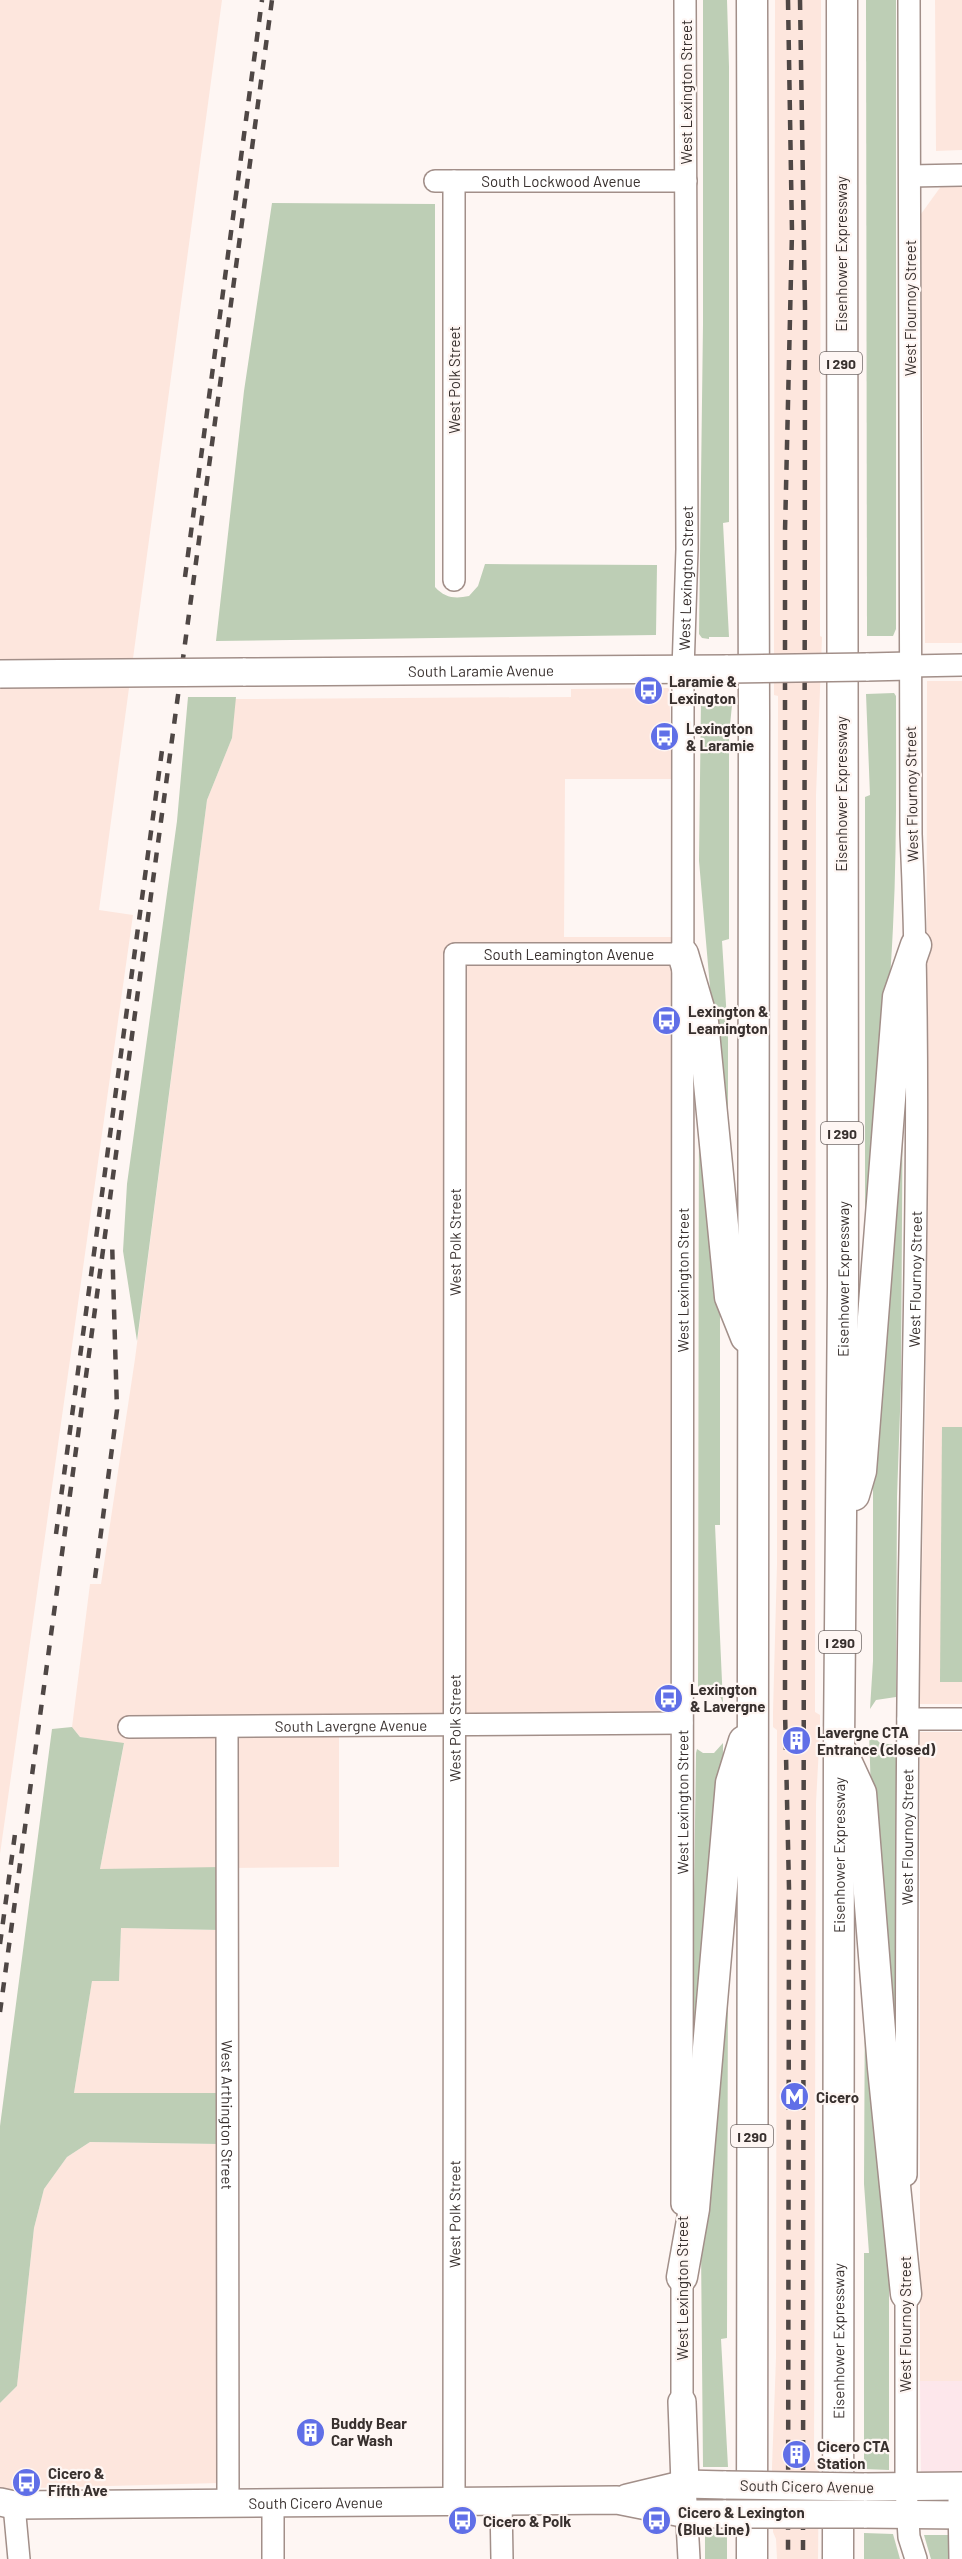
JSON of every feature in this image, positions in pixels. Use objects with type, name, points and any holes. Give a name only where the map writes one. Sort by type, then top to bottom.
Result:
[{"type":"highway","name":"I 290","points":[[752,0],[754,751],[752,2559]]},
{"type":"highway","name":"Eisenhower Expressway","points":[[838,2559],[839,1744],[843,1299],[842,0]]},
{"type":"highway","points":[[840,1540],[861,1471],[898,997],[916,945]]},
{"type":"highway","points":[[683,954],[703,1022],[730,1297],[752,1353]]},
{"type":"highway","points":[[682,2277],[694,2209],[731,1783],[753,1712]]},
{"type":"highway","points":[[839,1744],[861,1793],[883,2068],[906,2294]]},
{"type":"main road","name":"South Laramie Avenue","points":[[0,674],[683,670],[910,666]]},
{"type":"main road","name":"West Lexington Street","points":[[682,2402],[685,2484]]},
{"type":"main road","name":"South Cicero Avenue","points":[[617,2500],[685,2484],[726,2485],[864,2500],[907,2501],[961,2515]]},
{"type":"main road","name":"South Cicero Avenue","points":[[907,2501],[961,2486]]},
{"type":"main road","name":"South Cicero Avenue","points":[[5,2505],[617,2500],[687,2514],[726,2514],[864,2500]]},
{"type":"street","name":"West Lexington Street","points":[[682,2402],[683,670],[687,549],[686,0]]},
{"type":"street","name":"West Flournoy Street","points":[[909,0],[911,834],[916,945],[915,1311],[908,1719],[906,2294],[907,2501],[909,2537],[916,2559]]},
{"type":"street","points":[[910,176],[962,175]]},
{"type":"street","name":"South Lockwood Avenue","points":[[444,181],[686,181]]},
{"type":"street","name":"West Polk Street","points":[[444,181],[454,580]]},
{"type":"street","name":"South Laramie Avenue","points":[[910,666],[962,665]]},
{"type":"street","name":"West Polk Street","points":[[454,2502],[455,954]]},
{"type":"street","name":"South Leamington Avenue","points":[[455,954],[683,954]]},
{"type":"street","points":[[908,1719],[962,1719]]},
{"type":"street","name":"South Lavergne Avenue","points":[[129,1727],[682,1723]]},
{"type":"street","name":"West Arthington Street","points":[[227,1727],[228,2503]]},
{"type":"street","name":"West Lexington Street","points":[[685,2484],[689,2559]]},
{"type":"street","points":[[960,2559],[961,2486]]},
{"type":"street","points":[[501,2501],[502,2559]]},
{"type":"street","points":[[273,2503],[273,2559]]},
{"type":"street","points":[[5,2505],[19,2559]]},
{"type":"shaded area","points":[[0,0],[222,0],[99,910],[133,915],[0,1854]]},
{"type":"shaded area","points":[[775,0],[821,0],[820,636],[822,637],[816,795],[815,1712],[820,1715],[820,1728],[816,1803],[814,2461],[819,2468],[818,2559],[777,2559],[776,2539],[773,2532],[772,2467],[776,2358],[777,1730],[773,1727],[773,1712],[777,1564],[778,696],[774,695]]},
{"type":"shaded area","points":[[935,0],[962,0],[962,150],[936,151]]},
{"type":"shaded area","points":[[942,185],[962,185],[962,643],[925,643],[921,214]]},
{"type":"shaded area","points":[[927,681],[962,681],[962,1704],[919,1704],[926,1385]]},
{"type":"shaded area","points":[[669,688],[673,779],[565,779],[564,937],[673,937],[673,1712],[339,1715],[339,1867],[100,1869],[124,1744],[80,1737],[72,1727],[90,1584],[101,1584],[135,1359],[207,800],[232,738],[235,699],[571,697],[571,689]]},
{"type":"shaded area","points":[[920,1732],[962,1732],[962,2381],[920,2381]]},
{"type":"shaded area","points":[[121,1928],[220,1930],[219,2093],[74,2093],[92,1980],[119,1980]]},
{"type":"shaded area","points":[[90,2142],[219,2144],[219,2483],[0,2489],[0,2403],[17,2386],[34,2228],[44,2189],[67,2157]]},
{"type":"shaded area","points":[[920,2381],[962,2381],[962,2478],[921,2478]]},
{"type":"green space","points":[[703,0],[727,0],[729,67],[729,522],[723,523],[729,637],[709,637],[709,639],[702,638],[699,634],[703,324]]},
{"type":"green space","points":[[866,0],[896,0],[896,629],[893,636],[867,636]]},
{"type":"green space","points":[[272,203],[435,204],[435,587],[450,597],[469,596],[478,586],[485,564],[657,565],[656,635],[216,641],[244,391]]},
{"type":"green space","points":[[894,693],[896,696],[896,812],[891,966],[865,1240],[865,797],[870,795],[866,694]]},
{"type":"green space","points":[[733,695],[729,735],[729,939],[722,941],[728,1036],[728,1195],[699,861],[701,698],[702,696]]},
{"type":"green space","points":[[188,697],[236,697],[232,738],[207,800],[137,1341],[123,1251],[127,1184],[177,821]]},
{"type":"green space","points":[[903,1054],[896,1697],[876,1700],[870,1709],[873,1661],[873,1419]]},
{"type":"green space","points":[[699,1080],[720,1283],[720,1525],[715,1525],[723,1704],[721,1698],[713,1691],[698,1695]]},
{"type":"green space","points":[[942,1427],[962,1427],[962,1682],[940,1682]]},
{"type":"green space","points":[[72,1727],[80,1737],[124,1743],[100,1869],[221,1867],[220,1930],[121,1928],[119,1981],[92,1981],[74,2093],[219,2093],[219,2144],[90,2142],[67,2157],[44,2189],[34,2228],[17,2386],[0,2403],[0,2126],[52,1729]]},
{"type":"green space","points":[[869,1732],[880,1743],[896,1745],[897,2109],[871,1793]]},
{"type":"green space","points":[[723,1743],[723,1774],[691,2105],[696,1753],[697,1749],[703,1753],[714,1753]]},
{"type":"green space","points":[[728,1976],[727,2338],[721,2339],[728,2467],[703,2467],[701,2247]]},
{"type":"green space","points":[[865,1987],[889,2253],[889,2470],[864,2469],[864,2253],[869,2253],[864,2184]]},
{"type":"green space","points":[[705,2531],[727,2531],[727,2559],[705,2559]]},
{"type":"green space","points":[[864,2533],[893,2534],[900,2559],[864,2559]]},
{"type":"green space","points":[[924,2535],[949,2535],[950,2559],[931,2559]]},
{"type":"railway","points":[[185,577],[262,0]]},
{"type":"railway","points":[[0,2012],[272,0]]},
{"type":"railway","points":[[788,0],[792,232],[785,531],[785,1711],[789,1888],[788,2559]]},
{"type":"railway","points":[[800,0],[805,308],[803,2559]]},
{"type":"railway","points":[[56,1534],[163,743]]},
{"type":"railway","points":[[95,1578],[117,1410],[112,1240]]},
{"type":"railway","points":[[0,1944],[15,1834]]},
{"type":"place","name":"Laramie & Lexington","points":[[648,690]]},
{"type":"place","name":"Lexington & Laramie","points":[[665,737]]},
{"type":"place","name":"Lexington & Leamington","points":[[667,1020]]},
{"type":"place","name":"Lexington & Lavergne","points":[[669,1698]]},
{"type":"place","name":"Lavergne CTA Entrance (closed)","points":[[796,1741]]},
{"type":"place","name":"Cicero","points":[[795,2097]]},
{"type":"place","name":"Buddy Bear Car Wash","points":[[310,2432]]},
{"type":"place","name":"Cicero CTA Station","points":[[796,2455]]},
{"type":"place","name":"Cicero & Fifth Ave","points":[[27,2482]]},
{"type":"place","name":"Cicero & Polk","points":[[462,2521]]},
{"type":"place","name":"Cicero & Lexington (Blue Line)","points":[[657,2521]]}]
